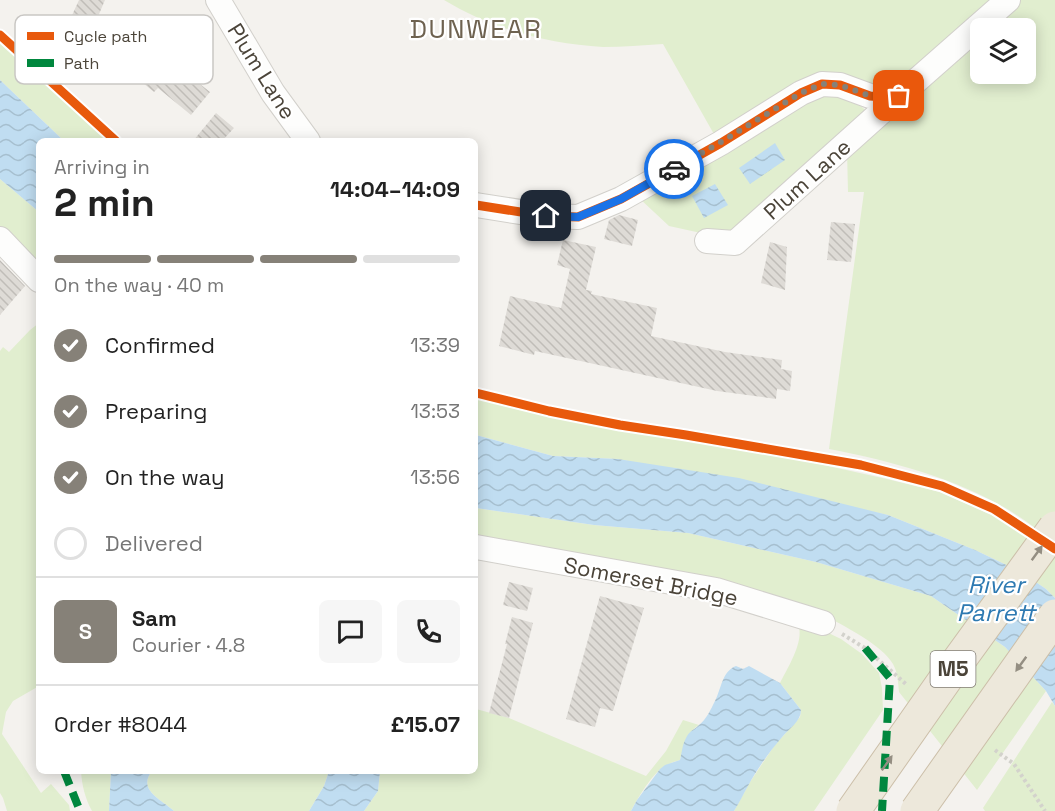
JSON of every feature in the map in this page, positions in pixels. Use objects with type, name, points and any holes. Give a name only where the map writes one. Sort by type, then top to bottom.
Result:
[{"type":"highway","name":"M5","points":[[853,811],[1055,528]]},
{"type":"highway","name":"M5","points":[[917,811],[1055,616]]},
{"type":"street","name":"Plum Lane","points":[[218,0],[273,93],[306,138]]},
{"type":"street","name":"Plum Lane","points":[[707,241],[735,243],[1008,0]]},
{"type":"street","points":[[478,205],[546,216],[578,217],[621,199],[801,93],[822,84],[840,85],[870,96],[899,96]]},
{"type":"street","points":[[0,239],[36,277]]},
{"type":"street","name":"Somerset Bridge","points":[[478,547],[716,590],[824,623]]},
{"type":"green space","points":[[444,0],[993,0],[897,84],[883,88],[852,80],[715,136],[663,44],[603,47],[561,42],[501,27]]},
{"type":"green space","points":[[1020,0],[1055,0],[1055,542],[1009,510],[967,489],[899,465],[829,449],[864,192],[848,192],[847,151],[970,43],[970,84],[1036,84],[1036,18],[999,18]]},
{"type":"green space","points":[[0,43],[15,56],[15,84],[46,84],[107,138],[61,138],[0,80]]},
{"type":"green space","points":[[825,91],[852,101],[867,111],[733,231],[701,233],[669,226],[639,198]]},
{"type":"green space","points":[[0,179],[36,209],[36,266],[0,230]]},
{"type":"green space","points":[[36,325],[36,688],[13,701],[6,712],[2,734],[41,793],[51,784],[69,805],[70,811],[7,811],[0,793],[0,351],[3,347],[9,352]]},
{"type":"green space","points":[[478,398],[571,421],[819,464],[940,492],[1005,521],[1055,556],[1055,598],[1021,572],[975,550],[888,515],[618,459],[553,456],[478,436]]},
{"type":"green space","points":[[478,508],[594,525],[688,533],[816,562],[931,596],[1005,647],[1046,691],[977,790],[899,692],[896,671],[888,657],[873,644],[828,617],[478,540]]},
{"type":"green space","points":[[799,627],[816,627],[841,639],[862,654],[879,673],[883,710],[814,811],[734,811],[774,746],[800,717],[801,710],[780,683],[797,648]]},
{"type":"green space","points":[[1052,702],[1055,706],[1055,811],[985,811],[983,808]]},
{"type":"green space","points":[[478,710],[509,718],[646,776],[666,751],[683,720],[699,725],[689,736],[680,760],[666,765],[653,777],[631,811],[364,811],[378,791],[380,774],[478,774]]},
{"type":"green space","points":[[81,774],[111,774],[109,811],[92,811]]},
{"type":"green space","points":[[150,774],[328,774],[324,786],[309,811],[174,811],[152,794],[147,784]]},
{"type":"water","points":[[0,80],[61,138],[36,138],[36,209],[0,179]]},
{"type":"water","points":[[775,143],[785,160],[750,184],[739,168]]},
{"type":"water","points":[[715,184],[728,205],[704,218],[692,196]]},
{"type":"water","name":"River Parrett","points":[[478,436],[553,456],[618,459],[739,478],[888,515],[975,550],[1021,572],[1055,598],[1055,706],[1046,691],[1005,647],[931,596],[816,562],[688,533],[594,525],[478,508]]},
{"type":"water","points":[[736,666],[743,669],[749,666],[780,683],[801,710],[797,721],[760,767],[734,811],[631,811],[660,769],[680,760],[687,736],[702,723],[717,697],[725,676],[731,668]]},
{"type":"water","points":[[111,774],[150,774],[147,784],[152,794],[174,811],[109,811]]},
{"type":"water","points":[[328,774],[380,774],[378,791],[364,811],[309,811],[324,786]]},
{"type":"building","points":[[79,0],[105,0],[99,15],[72,15]]},
{"type":"building","points":[[144,84],[200,84],[210,92],[191,115],[158,88],[154,92]]},
{"type":"building","points":[[216,113],[234,128],[225,138],[195,138]]},
{"type":"building","points":[[619,215],[638,220],[632,246],[604,239],[609,220]]},
{"type":"building","points":[[831,222],[855,224],[851,262],[827,260]]},
{"type":"building","points":[[563,240],[596,247],[586,290],[592,291],[591,294],[657,308],[651,336],[725,352],[782,360],[781,369],[792,371],[790,391],[777,389],[776,399],[717,391],[535,351],[534,355],[499,346],[510,296],[561,308],[570,269],[557,265]]},
{"type":"building","points":[[770,242],[787,247],[785,290],[761,283]]},
{"type":"building","points":[[0,260],[25,286],[0,315]]},
{"type":"building","points":[[509,582],[533,588],[527,611],[503,605]]},
{"type":"building","points":[[600,596],[644,608],[613,711],[600,708],[595,727],[566,719]]},
{"type":"building","points":[[512,617],[533,623],[509,718],[489,713]]},
{"type":"marked path","points":[[865,648],[890,678],[882,811]]},
{"type":"marked path","points":[[65,774],[80,811]]},
{"type":"cycle path","points":[[0,35],[15,49]]},
{"type":"cycle path","points":[[54,84],[113,138]]},
{"type":"cycle path","points":[[478,205],[546,216],[578,217],[621,199],[721,143],[801,93],[822,84],[840,85],[870,96],[899,96]]},
{"type":"cycle path","points":[[478,393],[620,425],[861,465],[942,486],[994,509],[1055,549]]},
{"type":"way so far","points":[[674,169],[801,93],[822,84],[840,85],[870,96],[899,96]]},
{"type":"district","name":"DUNWEAR","points":[[476,29]]},
{"type":"route","points":[[546,216],[578,217],[621,199],[674,169]]}]
